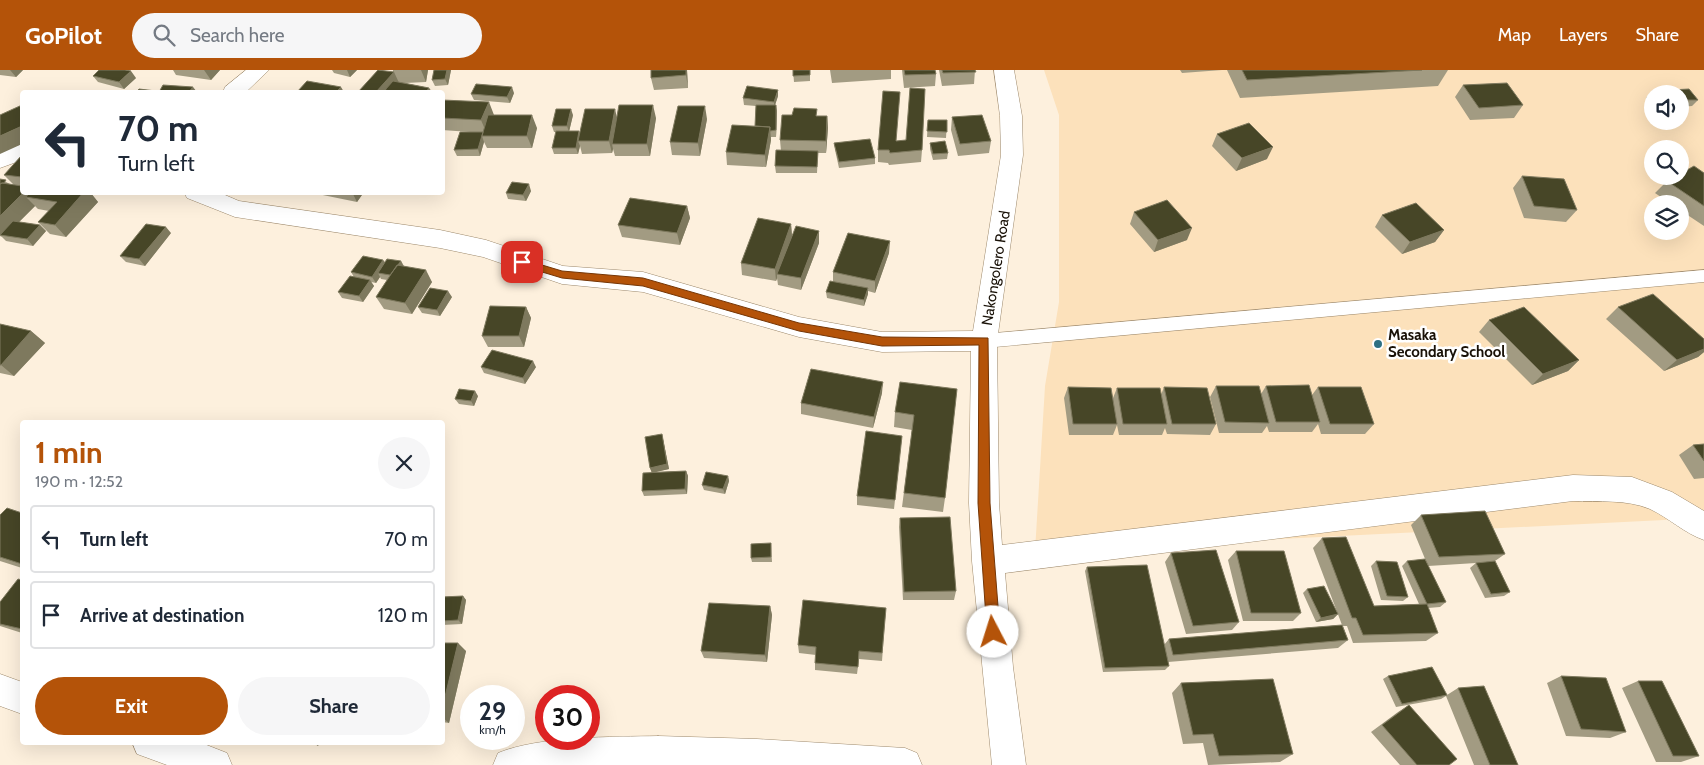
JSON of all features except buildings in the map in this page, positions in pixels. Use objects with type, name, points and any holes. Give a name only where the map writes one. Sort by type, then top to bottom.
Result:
[{"type":"street","points":[[235,90],[258,70]]},
{"type":"street","name":"Nakongolero Road","points":[[1004,70],[1011,116],[1012,155],[984,341],[984,503],[996,667],[1009,765]]},
{"type":"street","points":[[0,160],[20,153]]},
{"type":"street","points":[[202,195],[235,209],[440,238],[486,249],[562,274],[643,282],[799,327],[882,342],[984,341]]},
{"type":"street","points":[[987,561],[1573,488],[1632,490],[1662,501],[1704,527]]},
{"type":"street","points":[[0,690],[20,697]]},
{"type":"street","points":[[158,745],[215,765]]},
{"type":"street","points":[[510,765],[615,754],[668,754],[905,765]]},
{"type":"lane","points":[[984,341],[1704,276]]},
{"type":"shaded area","name":"Masaka Secondary School","points":[[1044,70],[1704,70],[1704,518],[1035,551],[1045,386],[1059,302],[1059,115]]},
{"type":"place","name":"Masaka Secondary School","points":[[1378,344]]},
{"type":"route","points":[[522,262],[550,272],[562,274],[643,282],[799,327],[882,342],[984,341],[984,503],[993,632]]}]
